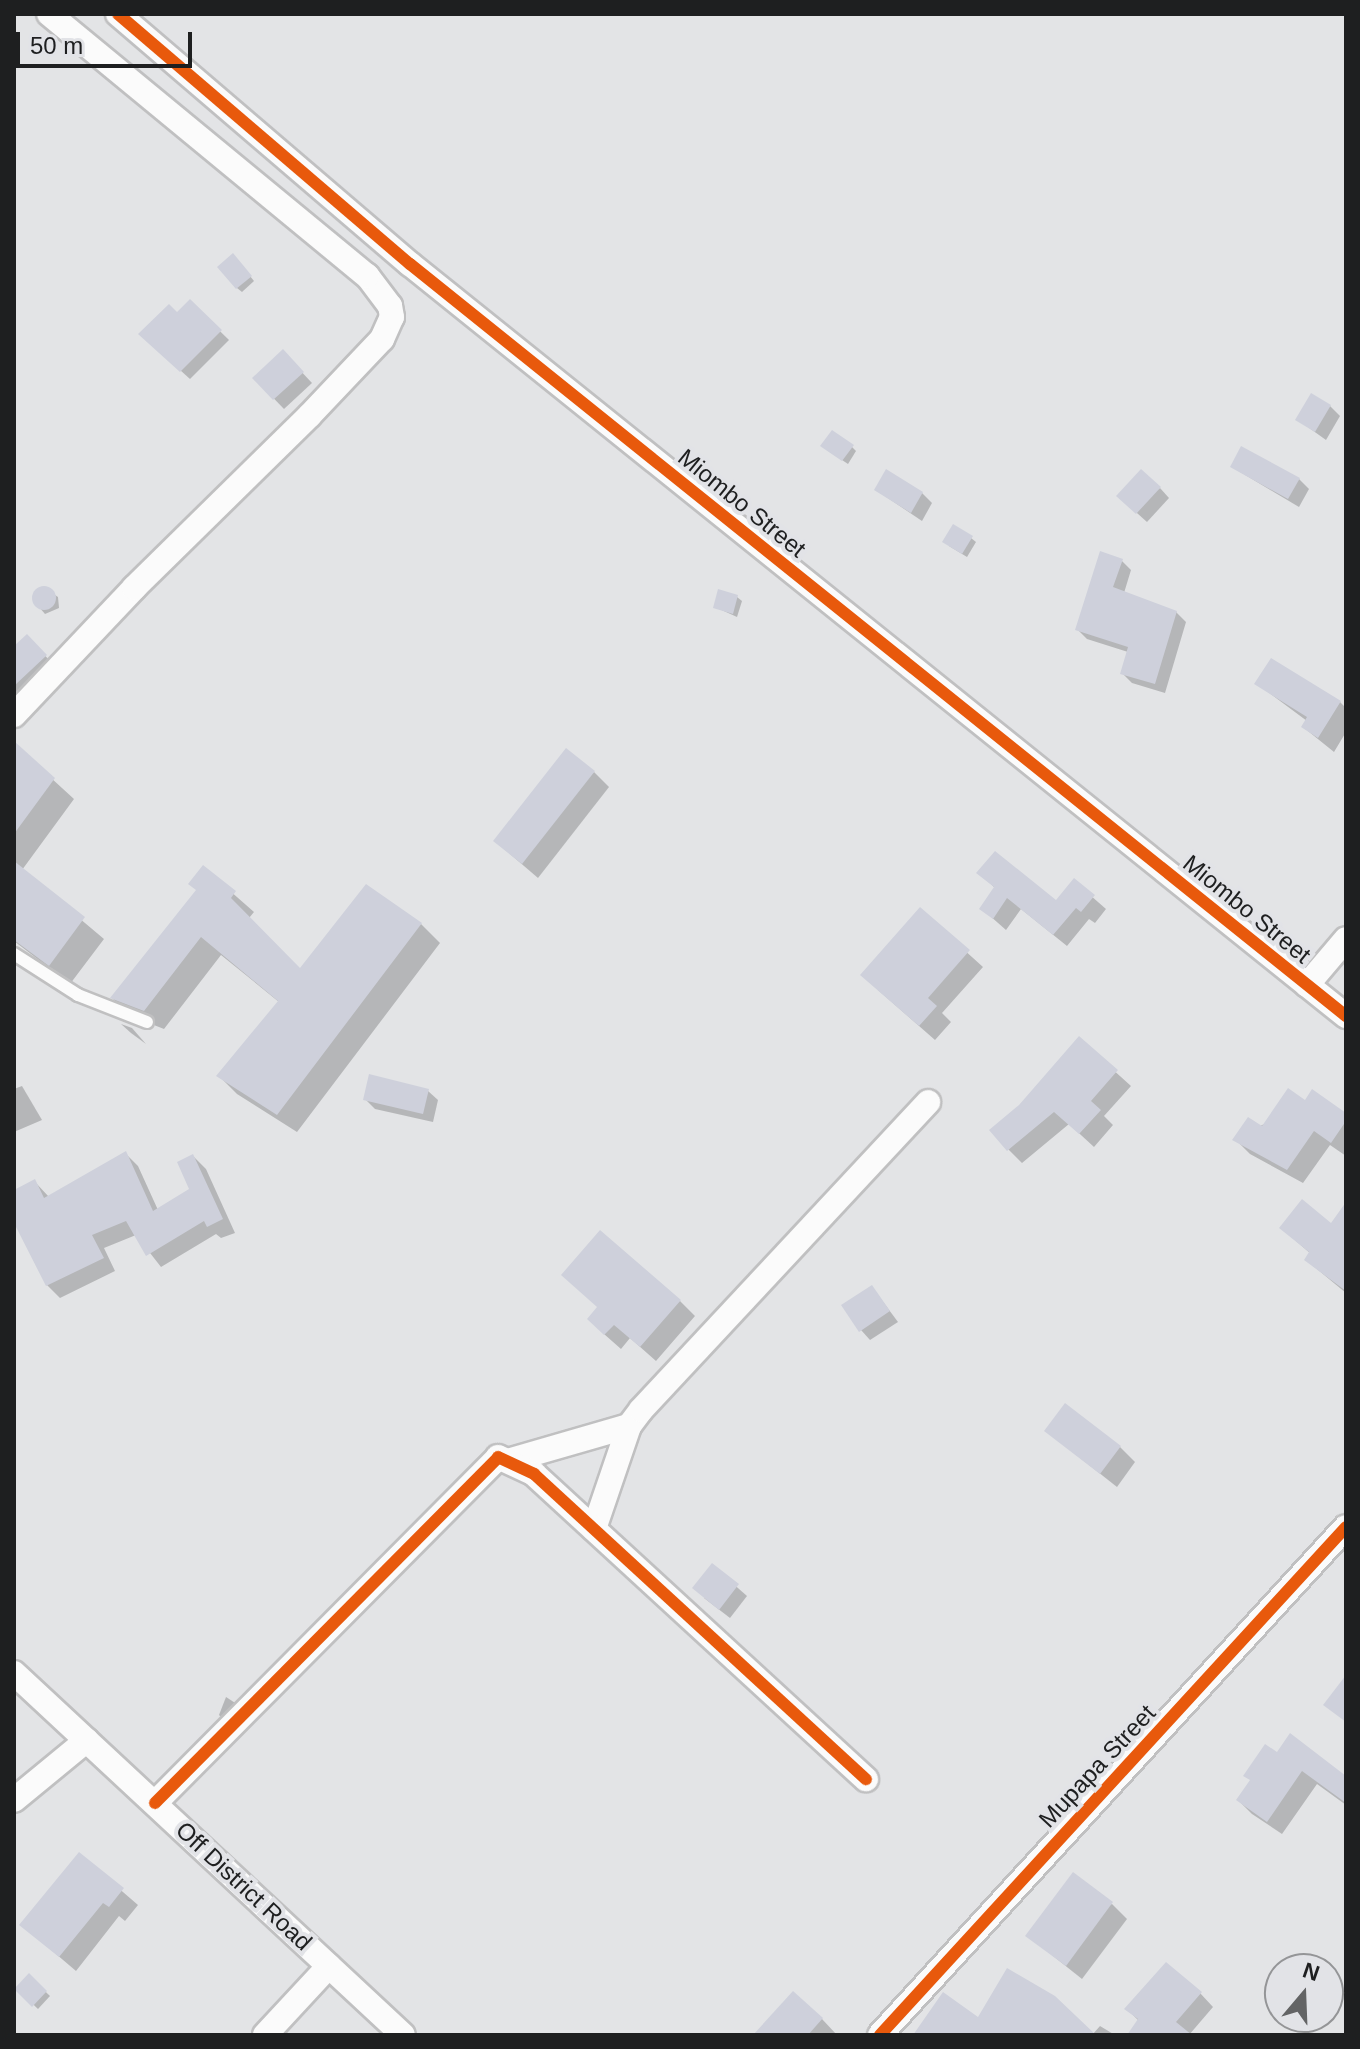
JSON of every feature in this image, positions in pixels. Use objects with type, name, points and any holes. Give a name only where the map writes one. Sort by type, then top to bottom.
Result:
[{"type":"street","points":[[14,715],[134,588],[309,416],[382,339],[392,317],[390,306],[367,276],[49,14]]},
{"type":"street","name":"Miombo Street","points":[[118,14],[410,264],[1346,1016]]},
{"type":"street","points":[[1307,985],[1346,939]]},
{"type":"street","points":[[594,1529],[629,1426],[684,1359],[928,1102]]},
{"type":"street","points":[[511,1460],[629,1426]]},
{"type":"street","points":[[155,1803],[485,1465],[498,1457],[511,1460],[594,1529],[866,1779]]},
{"type":"street","name":"Mupapa Street","points":[[880,2035],[1346,1527]]},
{"type":"street","name":"Off District Road","points":[[14,1673],[403,2035]]},
{"type":"street","points":[[14,1800],[87,1740]]},
{"type":"street","points":[[265,2035],[329,1966]]},
{"type":"lane","points":[[14,954],[66,989],[147,1022]]},
{"type":"building","points":[[233,253],[252,276],[236,289],[217,267]]},
{"type":"building","points":[[190,299],[222,330],[180,372],[138,334],[169,304],[177,312]]},
{"type":"building","points":[[283,349],[304,372],[273,400],[252,378]]},
{"type":"building","points":[[1311,393],[1331,405],[1315,432],[1295,420]]},
{"type":"building","points":[[832,430],[854,445],[842,461],[820,446]]},
{"type":"building","points":[[1241,446],[1300,478],[1288,499],[1230,467]]},
{"type":"building","points":[[886,469],[923,492],[911,513],[874,490]]},
{"type":"building","points":[[1141,469],[1161,487],[1136,514],[1116,496]]},
{"type":"building","points":[[953,524],[973,536],[962,554],[942,542]]},
{"type":"building","points":[[1100,551],[1123,559],[1113,587],[1177,611],[1155,684],[1120,674],[1128,647],[1075,630]]},
{"type":"building","points":[[44,586],[53,589],[56,598],[53,607],[44,610],[35,607],[32,598],[35,589]]},
{"type":"building","points":[[718,589],[738,595],[733,614],[713,608]]},
{"type":"building","points":[[27,634],[47,655],[14,686],[14,646]]},
{"type":"building","points":[[1271,658],[1341,701],[1318,738],[1301,727],[1307,717],[1254,684]]},
{"type":"building","points":[[14,741],[55,778],[14,834]]},
{"type":"building","points":[[566,748],[595,771],[522,864],[493,841]]},
{"type":"building","points":[[995,851],[1056,900],[1074,878],[1095,895],[1081,912],[1076,908],[1053,935],[1007,898],[993,919],[979,909],[994,887],[976,873]]},
{"type":"building","points":[[14,861],[85,917],[49,966],[14,940]]},
{"type":"building","points":[[203,865],[236,891],[231,898],[300,968],[366,884],[422,923],[277,1115],[216,1076],[278,1001],[201,937],[144,1011],[110,998],[196,890],[188,884]]},
{"type":"building","points":[[920,907],[970,950],[928,998],[937,1006],[919,1026],[860,975]]},
{"type":"building","points":[[1079,1036],[1118,1070],[1091,1101],[1101,1110],[1079,1134],[1054,1112],[1007,1151],[989,1130],[1019,1105]]},
{"type":"building","points":[[369,1074],[429,1089],[423,1114],[363,1100]]},
{"type":"building","points":[[1288,1088],[1305,1100],[1312,1089],[1346,1113],[1346,1121],[1331,1143],[1314,1131],[1287,1170],[1232,1140],[1248,1117],[1262,1126]]},
{"type":"building","points":[[126,1151],[153,1211],[189,1189],[177,1162],[193,1154],[223,1219],[207,1227],[204,1221],[146,1256],[126,1221],[92,1235],[104,1258],[46,1286],[14,1223],[14,1190],[35,1179],[44,1198]]},
{"type":"building","points":[[1302,1199],[1331,1223],[1346,1202],[1346,1291],[1304,1260],[1309,1252],[1279,1228]]},
{"type":"building","points":[[600,1230],[681,1300],[640,1347],[614,1325],[604,1335],[587,1319],[597,1307],[561,1275]]},
{"type":"building","points":[[872,1285],[890,1311],[859,1332],[841,1305]]},
{"type":"building","points":[[1065,1403],[1121,1446],[1100,1474],[1044,1431]]},
{"type":"building","points":[[712,1563],[739,1584],[719,1610],[692,1588]]},
{"type":"building","points":[[1346,1675],[1346,1722],[1323,1705]]},
{"type":"building","points":[[1290,1733],[1346,1776],[1346,1803],[1302,1771],[1267,1822],[1236,1800],[1250,1780],[1243,1776],[1265,1744],[1277,1752]]},
{"type":"building","points":[[79,1852],[124,1888],[109,1907],[103,1903],[59,1957],[19,1925]]},
{"type":"building","points":[[1073,1872],[1113,1902],[1066,1966],[1025,1936]]},
{"type":"building","points":[[1166,1962],[1202,1992],[1176,2022],[1192,2035],[1127,2035],[1138,2019],[1124,2009]]},
{"type":"building","points":[[1007,1968],[1055,1996],[1096,2035],[913,2035],[943,1992],[978,2017]]},
{"type":"building","points":[[29,1973],[47,1991],[32,2007],[14,1989]]},
{"type":"building","points":[[793,1991],[823,2018],[808,2035],[753,2035]]},
{"type":"cycle path","points":[[118,14],[410,264],[1346,1016]]},
{"type":"cycle path","points":[[155,1803],[498,1457],[534,1474],[866,1779]]},
{"type":"cycle path","points":[[880,2035],[1346,1527]]}]
